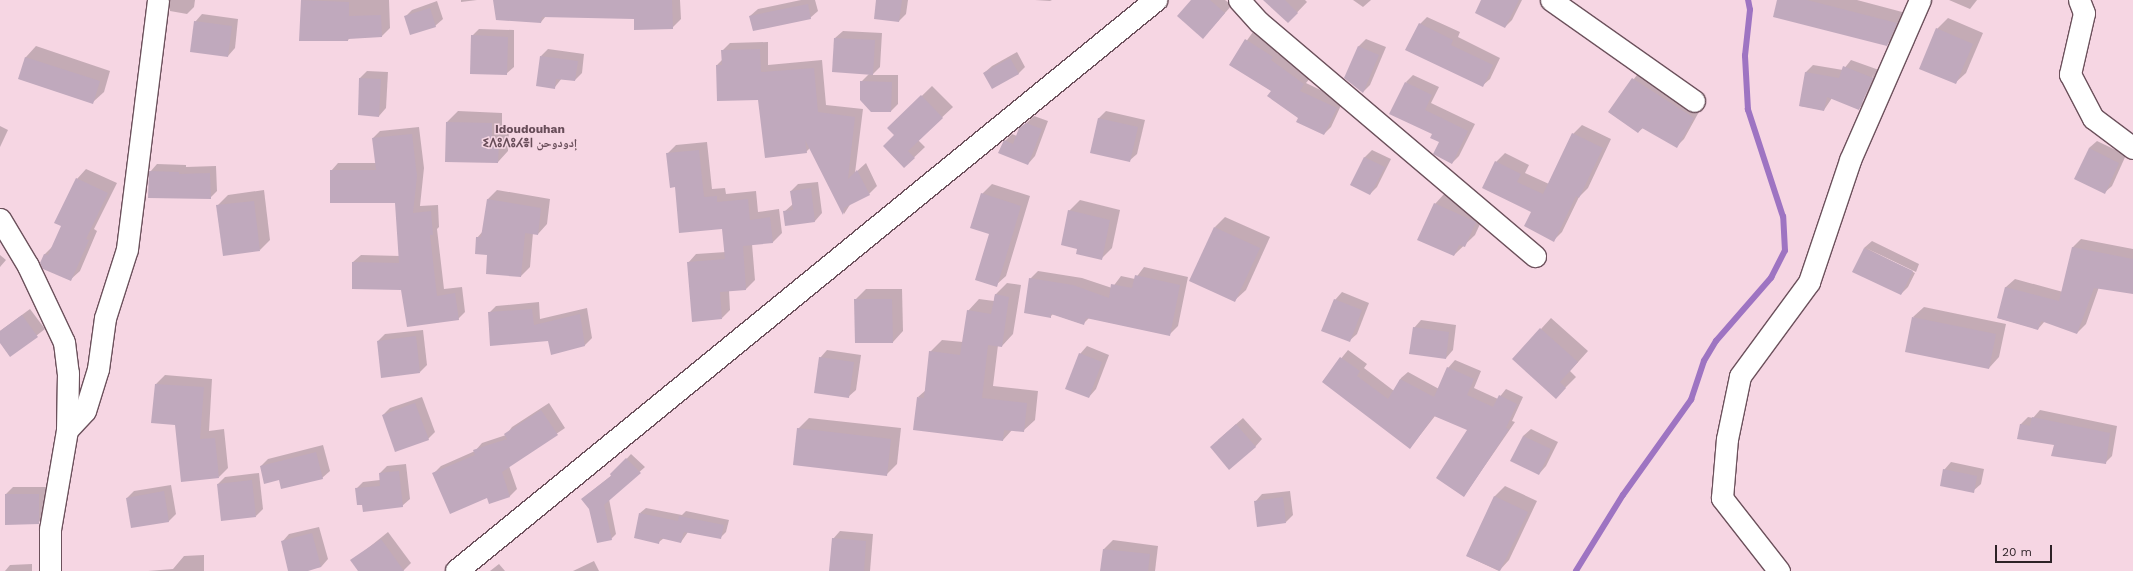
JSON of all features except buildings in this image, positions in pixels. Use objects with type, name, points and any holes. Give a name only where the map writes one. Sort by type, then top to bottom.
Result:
[{"type":"street","points":[[67,430],[84,411],[98,369],[105,318],[127,249],[158,0]]},
{"type":"street","points":[[457,571],[1156,0]]},
{"type":"street","points":[[1239,0],[1259,22],[1535,256]]},
{"type":"street","points":[[1551,0],[1694,101]]},
{"type":"street","points":[[1779,571],[1722,498],[1727,439],[1740,376],[1809,282],[1850,160],[1920,0]]},
{"type":"street","points":[[2078,0],[2084,13],[2070,74],[2094,118],[2133,148]]},
{"type":"street","points":[[0,219],[28,266],[64,342],[68,373],[67,430],[50,529],[50,571]]},
{"type":"waterway","points":[[1576,571],[1623,495],[1691,400],[1704,361],[1716,341],[1771,278],[1785,251],[1783,217],[1748,110],[1745,56],[1750,10],[1748,0]]},
{"type":"district","name":"Idoudouhan ⵉⴷⵓⴷⵓⵃⴻⵏ إدودوحن","points":[[530,137]]}]
